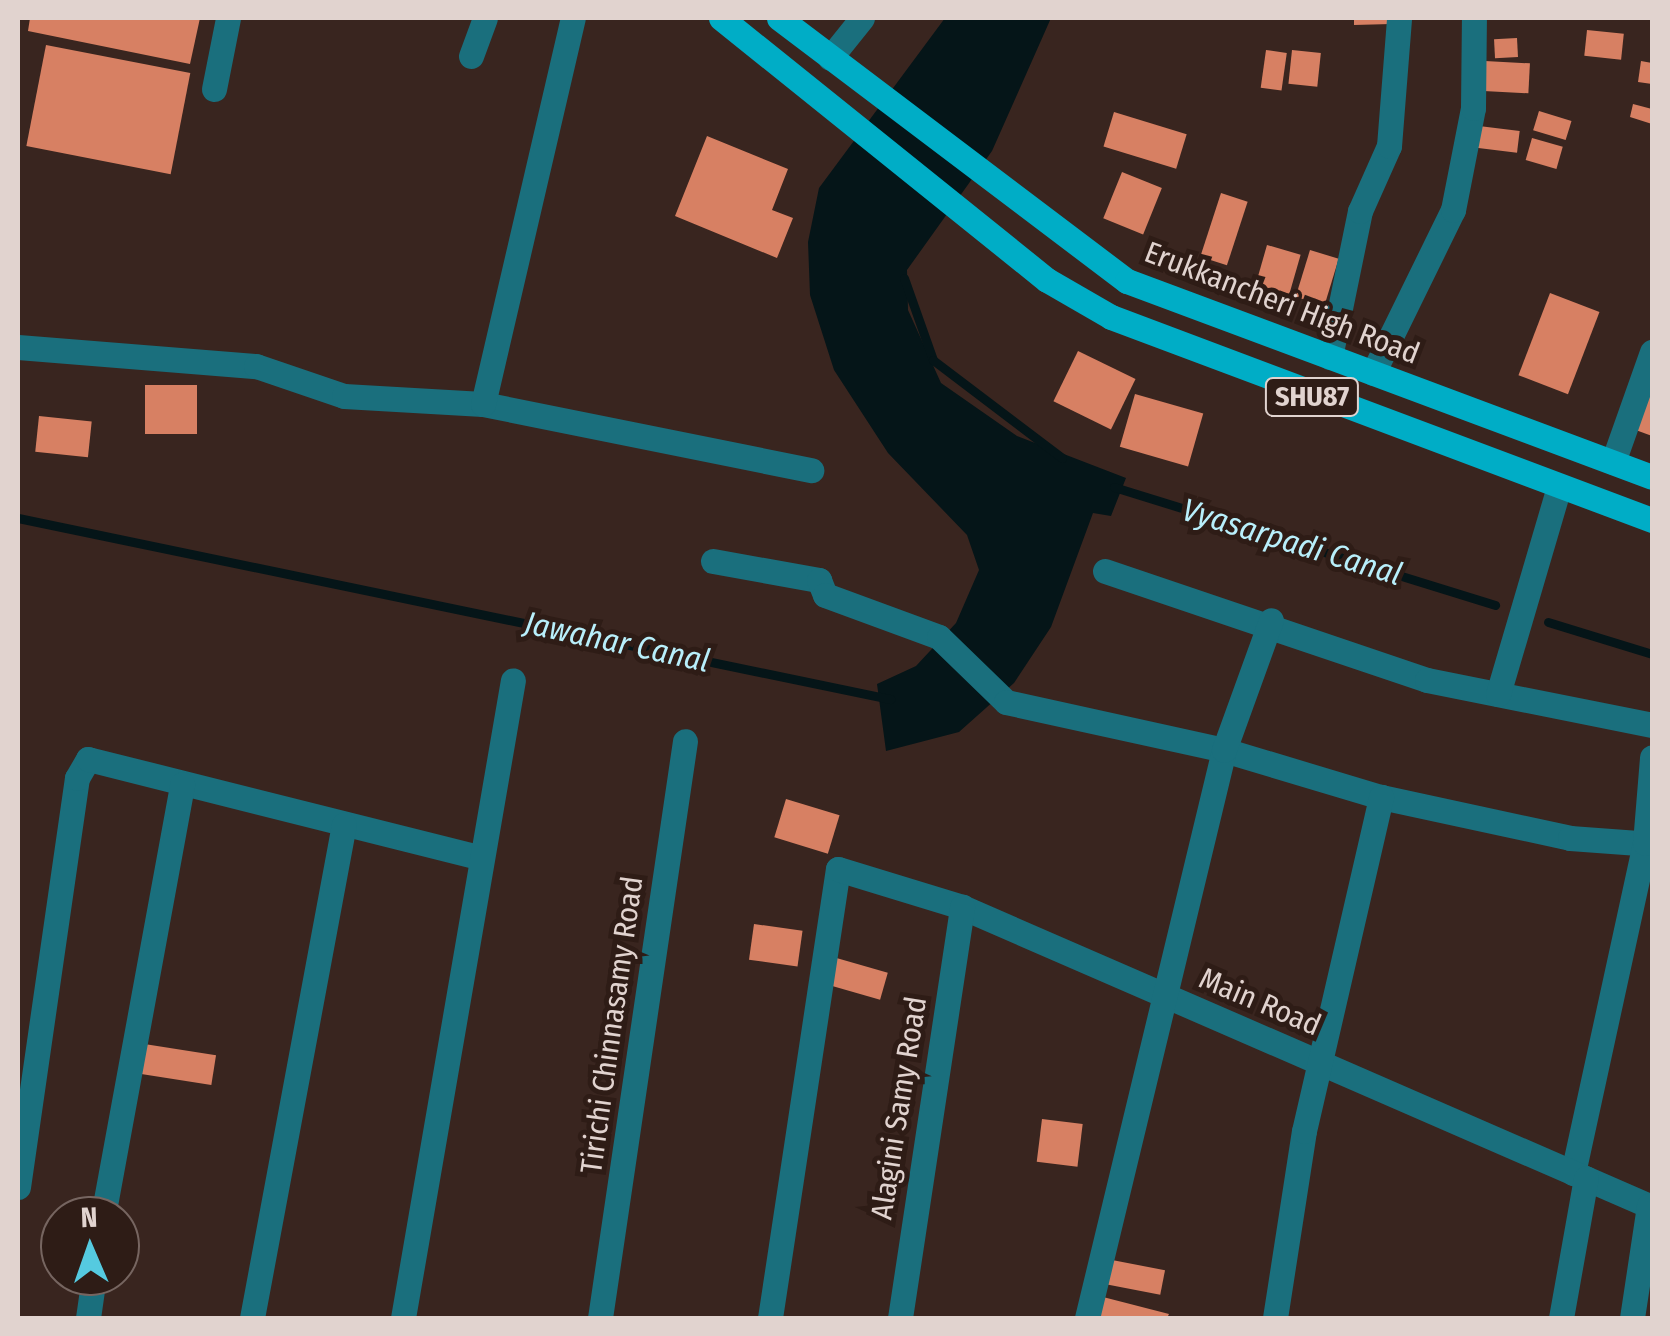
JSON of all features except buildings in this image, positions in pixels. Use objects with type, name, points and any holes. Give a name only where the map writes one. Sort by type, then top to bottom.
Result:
[{"type":"main road","name":"SHU87","points":[[721,18],[990,235],[1111,317],[1652,520]]},
{"type":"main road","name":"Erukkancheri High Road","points":[[779,18],[1127,281],[1652,477]]},
{"type":"main road","points":[[1559,487],[1575,448]]},
{"type":"street","points":[[214,89],[228,18]]},
{"type":"street","points":[[471,56],[486,18]]},
{"type":"street","points":[[484,404],[573,18]]},
{"type":"street","points":[[837,63],[862,18]]},
{"type":"street","points":[[1330,357],[1360,212],[1389,146],[1399,18]]},
{"type":"street","points":[[1373,373],[1452,210],[1473,108],[1474,18]]},
{"type":"street","points":[[18,347],[256,366],[344,396],[484,404],[811,470]]},
{"type":"street","points":[[1613,462],[1652,352]]},
{"type":"street","points":[[1498,694],[1559,487]]},
{"type":"street","points":[[713,560],[818,580],[824,594],[937,637],[1006,702],[1224,750],[1381,798],[1570,838],[1649,843]]},
{"type":"street","points":[[1105,572],[1271,620],[1427,680],[1652,725]]},
{"type":"street","points":[[1087,1318],[1224,750],[1271,620]]},
{"type":"street","points":[[403,1318],[512,680]]},
{"type":"street","name":"Tirichi Chinnasamy Road","points":[[600,1318],[685,741]]},
{"type":"street","points":[[1561,1318],[1580,1175],[1649,843],[1652,757]]},
{"type":"street","points":[[18,1187],[77,778],[97,758],[182,784],[481,858]]},
{"type":"street","points":[[107,1196],[182,784]]},
{"type":"street","points":[[1275,1318],[1319,1064],[1381,798]]},
{"type":"street","points":[[252,1318],[344,824]]},
{"type":"street","name":"Main Road","points":[[770,1318],[838,869],[962,906],[1651,1206]]},
{"type":"street","name":"Alagini Samy Road","points":[[900,1318],[962,906]]},
{"type":"street","points":[[1632,1318],[1651,1206]]},
{"type":"shaded area","points":[[945,18],[1051,18],[992,151],[907,270],[908,310],[941,383],[1017,436],[1126,478],[1111,516],[1093,513],[1051,627],[1014,683],[959,732],[886,751],[877,684],[916,666],[956,623],[979,570],[967,535],[888,453],[834,370],[810,295],[808,242],[819,188]]},
{"type":"waterway","points":[[904,278],[933,360],[1062,458]]},
{"type":"waterway","name":"Vyasarpadi Canal","points":[[1114,487],[1495,605]]},
{"type":"waterway","name":"Jawahar Canal","points":[[18,518],[890,699]]},
{"type":"waterway","name":"Vyasarpadi Canal","points":[[1548,622],[1652,654]]}]
